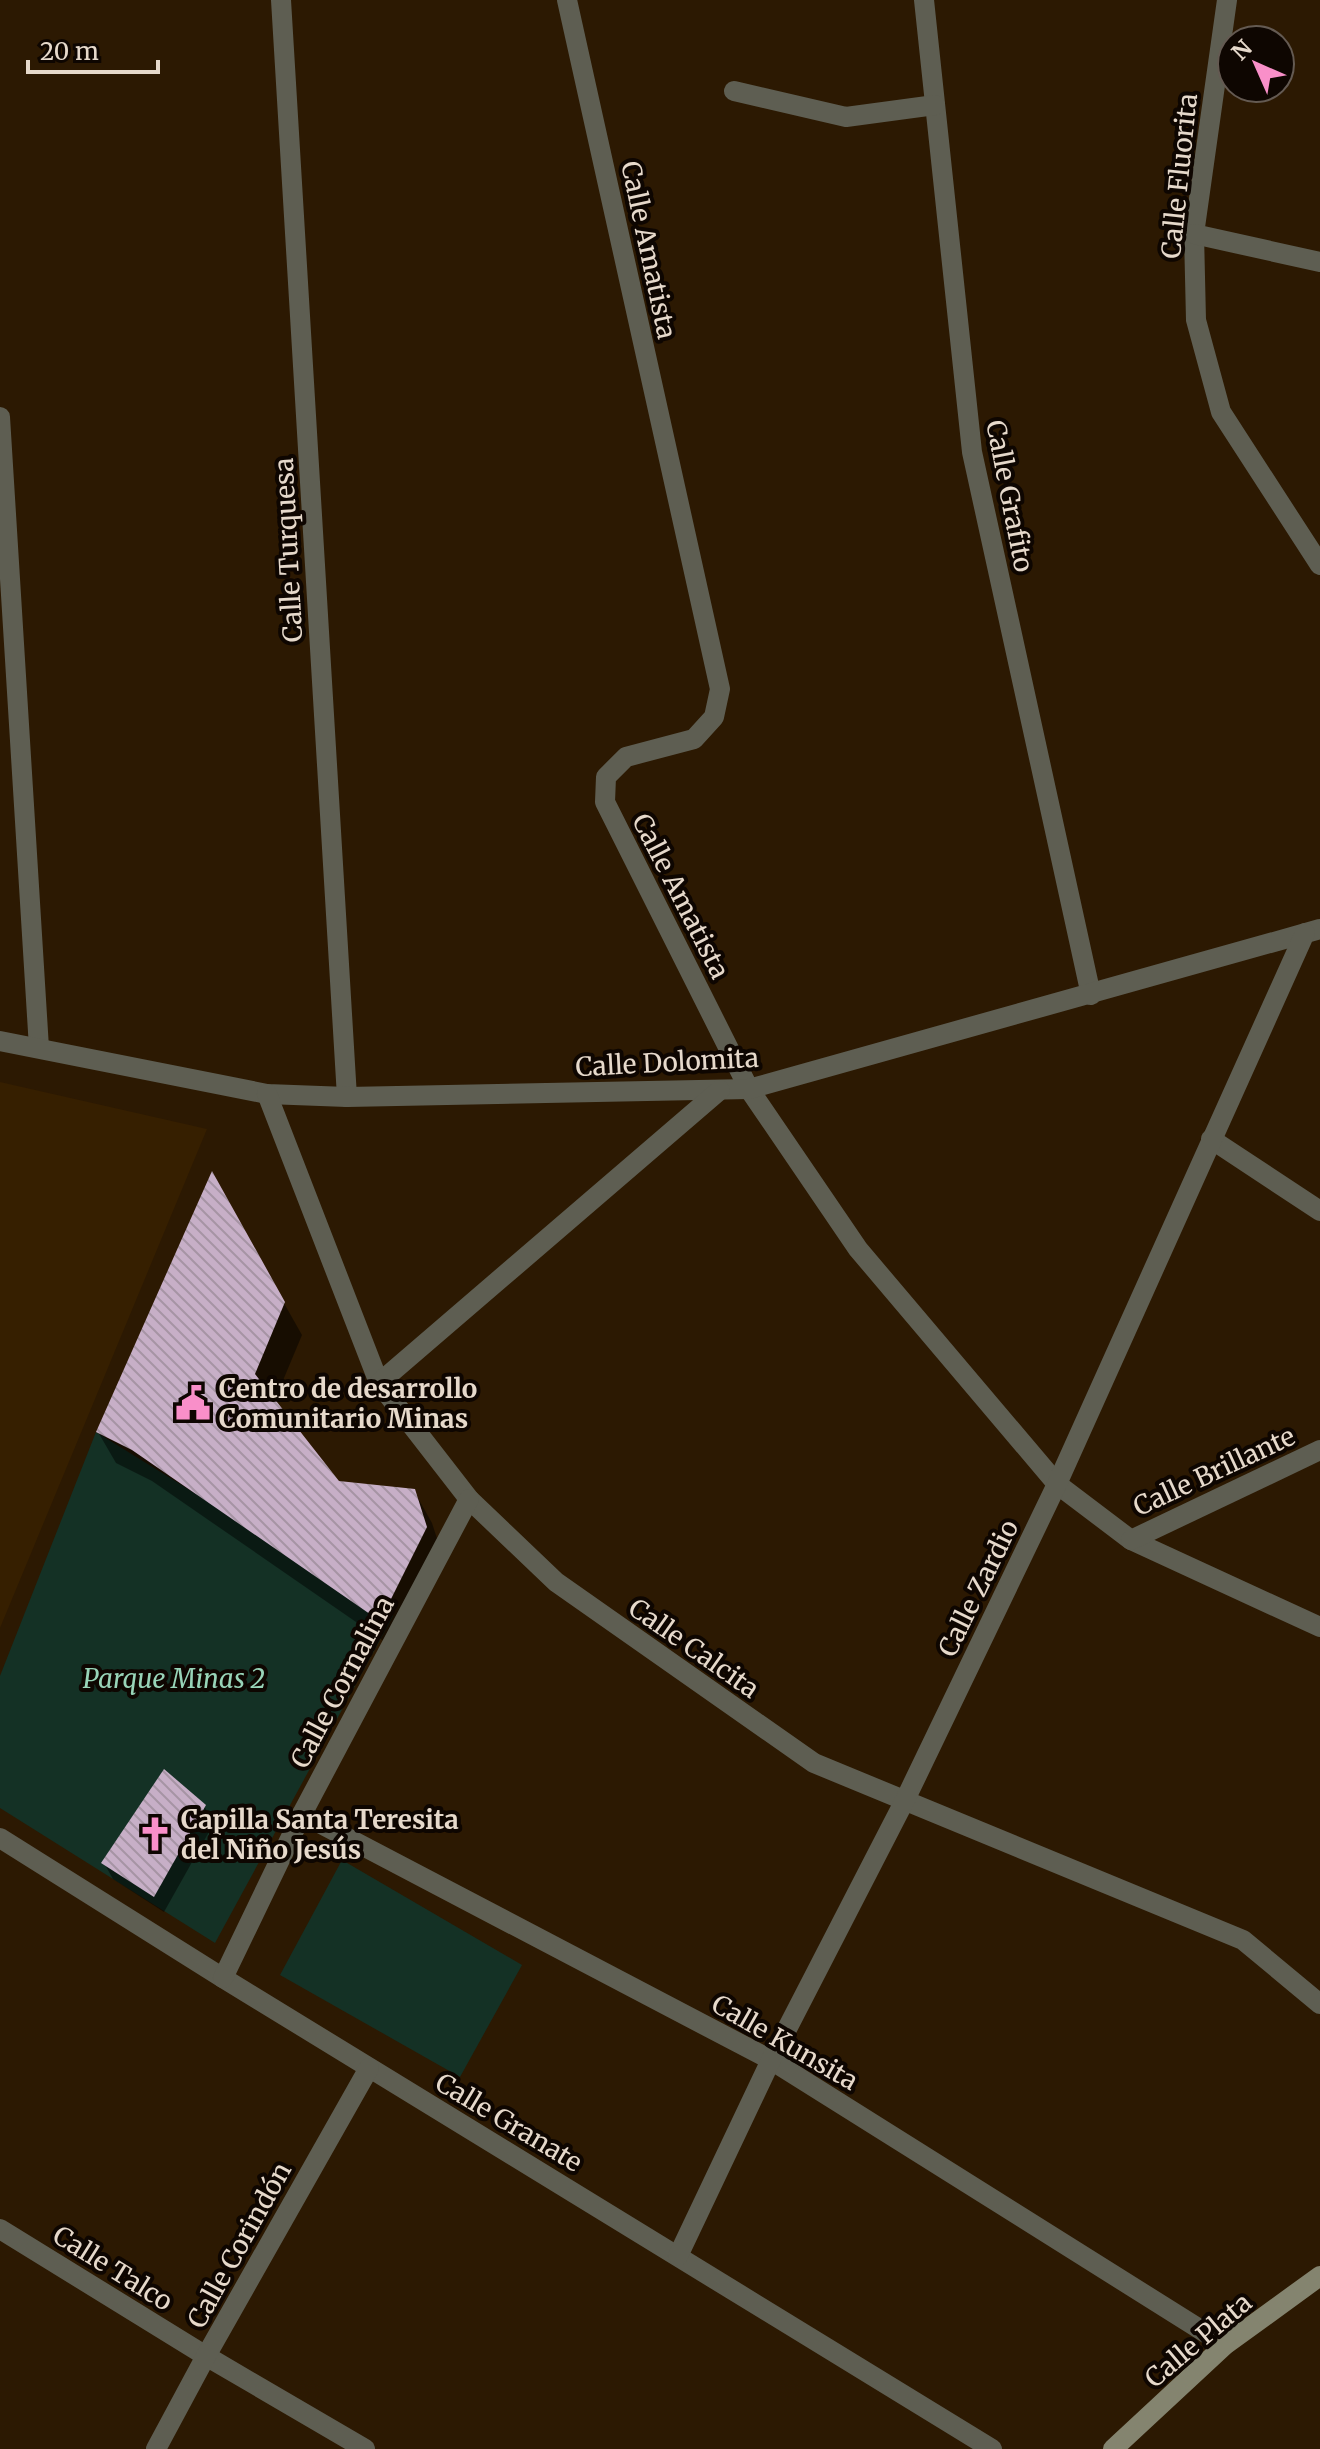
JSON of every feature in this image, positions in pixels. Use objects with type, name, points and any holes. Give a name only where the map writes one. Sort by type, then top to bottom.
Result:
[{"type":"main road","name":"Calle Plata","points":[[1113,2449],[1225,2345],[1320,2276]]},
{"type":"street","name":"Calle Turquesa","points":[[281,0],[347,1097]]},
{"type":"street","name":"Calle Amatista","points":[[567,0],[720,689],[714,717],[694,739],[626,757],[606,777],[605,802],[749,1089],[858,1249],[1057,1484],[1131,1540],[1320,1627]]},
{"type":"street","name":"Calle Grafito","points":[[924,0],[972,452],[1091,995]]},
{"type":"street","name":"Calle Fluorita","points":[[1227,0],[1194,234],[1196,320],[1221,412],[1320,565]]},
{"type":"street","points":[[734,91],[846,117],[935,105]]},
{"type":"street","points":[[1194,234],[1320,262]]},
{"type":"street","points":[[0,417],[39,1048]]},
{"type":"street","name":"Calle Dolomita","points":[[0,1041],[267,1094],[347,1097],[749,1089],[1312,931]]},
{"type":"street","name":"Calle Zardio","points":[[678,2256],[771,2060],[905,1800],[1057,1484],[1211,1139],[1312,931]]},
{"type":"street","points":[[379,1383],[720,1090]]},
{"type":"street","name":"Calle Calcita","points":[[267,1094],[379,1383],[469,1499],[556,1582],[814,1763],[1243,1940],[1320,2004]]},
{"type":"street","points":[[1211,1139],[1320,1211]]},
{"type":"street","name":"Calle Brillante","points":[[1131,1540],[1320,1450]]},
{"type":"street","name":"Calle Cornalina","points":[[223,1978],[302,1814],[469,1499]]},
{"type":"street","name":"Calle Kunsita","points":[[302,1814],[771,2060],[1225,2345]]},
{"type":"street","name":"Calle Granate","points":[[0,1838],[992,2449]]},
{"type":"street","name":"Calle Corindón","points":[[156,2449],[369,2068]]},
{"type":"street","name":"Calle Talco","points":[[0,2229],[206,2356],[365,2449]]},
{"type":"shaded area","points":[[0,1082],[207,1129],[0,1628]]},
{"type":"green space","name":"Parque Minas 2","points":[[96,1432],[393,1616],[215,1943],[0,1808],[0,1676]]},
{"type":"green space","points":[[342,1860],[522,1965],[460,2077],[280,1975]]},
{"type":"building","name":"Centro de desarrollo Comunitario Minas","points":[[212,1171],[285,1302],[255,1374],[339,1481],[415,1489],[427,1527],[380,1621],[132,1450],[96,1432]]},
{"type":"building","name":"Capilla Santa Teresita del Niño Jesús","points":[[164,1769],[206,1805],[154,1897],[101,1863]]},
{"type":"place","name":"Centro de desarrollo Comunitario Minas","points":[[193,1403]]},
{"type":"place","name":"Capilla Santa Teresita del Niño Jesús","points":[[155,1834]]}]
